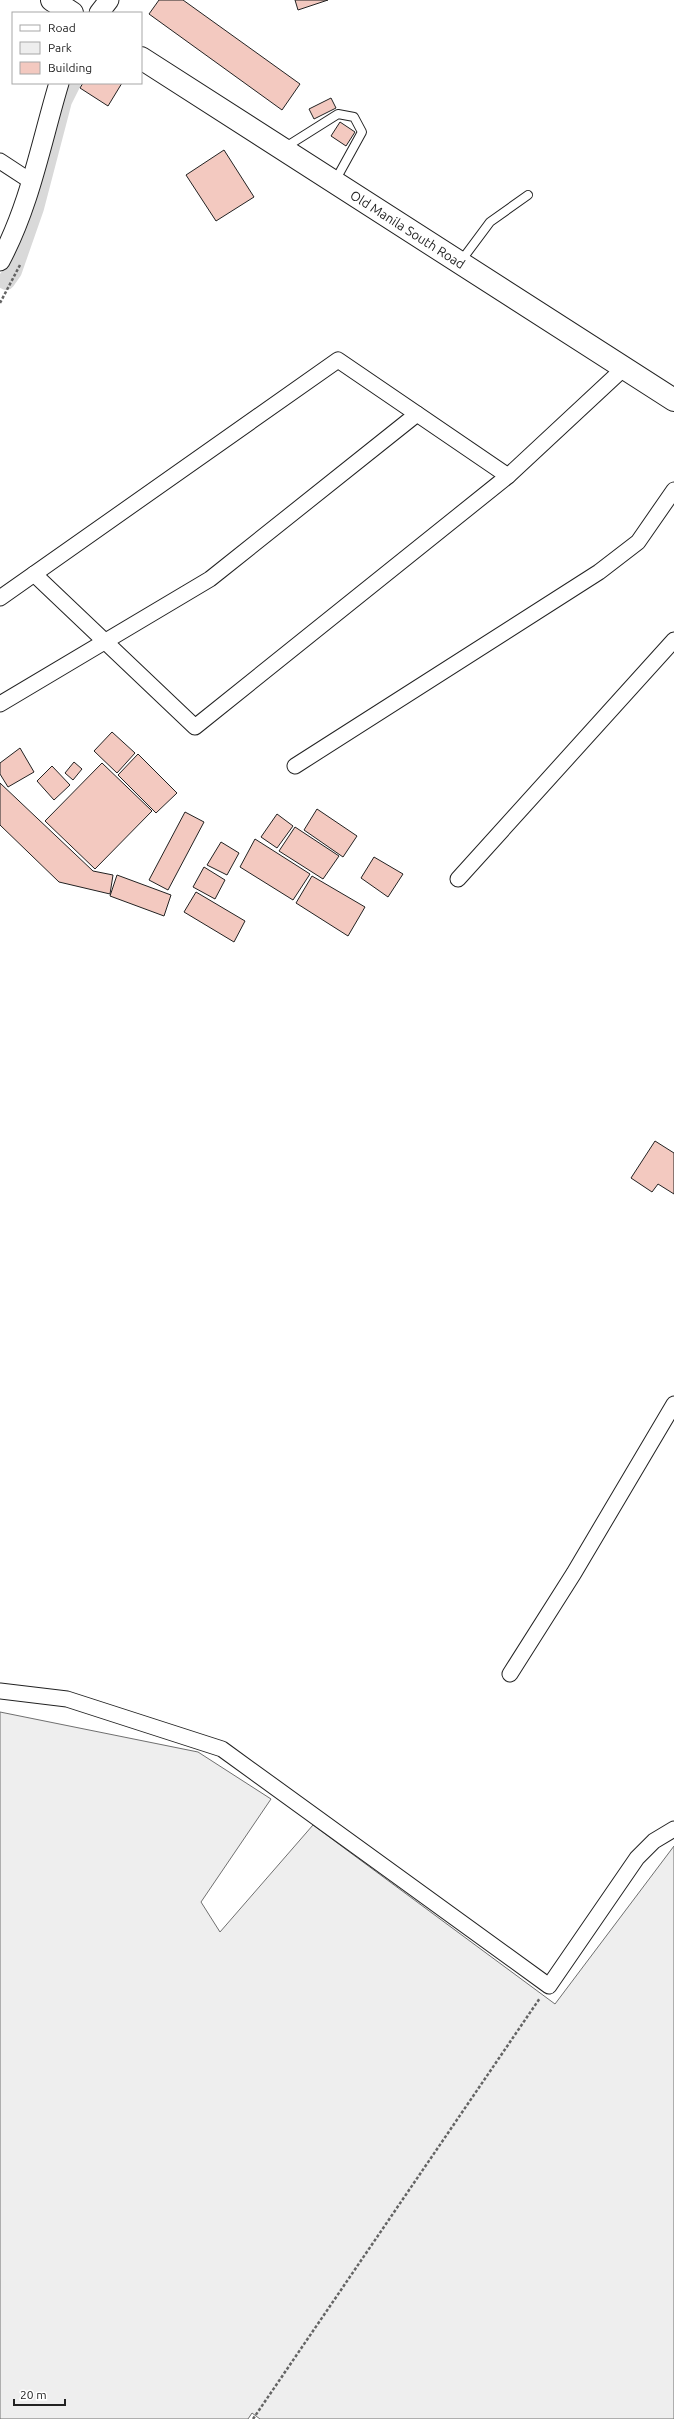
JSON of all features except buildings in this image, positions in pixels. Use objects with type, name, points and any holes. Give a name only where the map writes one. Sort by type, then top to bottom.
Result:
[{"type":"main road","name":"Old Manila South Road","points":[[142,59],[281,150],[623,369],[674,400]]},
{"type":"street","points":[[100,12],[109,0]]},
{"type":"street","points":[[0,261],[12,238],[32,182],[59,84]]},
{"type":"street","points":[[0,161],[32,182]]},
{"type":"street","points":[[0,598],[338,360],[508,476]]},
{"type":"street","points":[[34,574],[194,727],[508,476],[623,369]]},
{"type":"street","points":[[0,704],[210,579],[417,414]]},
{"type":"street","points":[[295,766],[599,572],[638,542],[674,490]]},
{"type":"street","points":[[458,879],[674,640]]},
{"type":"street","points":[[510,1674],[574,1573],[674,1404]]},
{"type":"street","points":[[0,1691],[67,1699],[222,1749],[549,1986],[637,1858],[654,1841],[674,1829]]},
{"type":"lane","points":[[281,150],[338,114],[354,117],[362,132],[334,184]]},
{"type":"lane","points":[[459,263],[490,222],[528,196]]},
{"type":"path","points":[[253,2419],[549,1986]]},
{"type":"green space","points":[[0,1712],[198,1752],[271,1799],[201,1902],[220,1932],[313,1825],[555,2004],[674,1846],[674,2419],[260,2419],[252,2413],[248,2419],[0,2419]]},
{"type":"waterway","points":[[6,281],[13,271],[35,208],[63,101],[72,84]]}]
